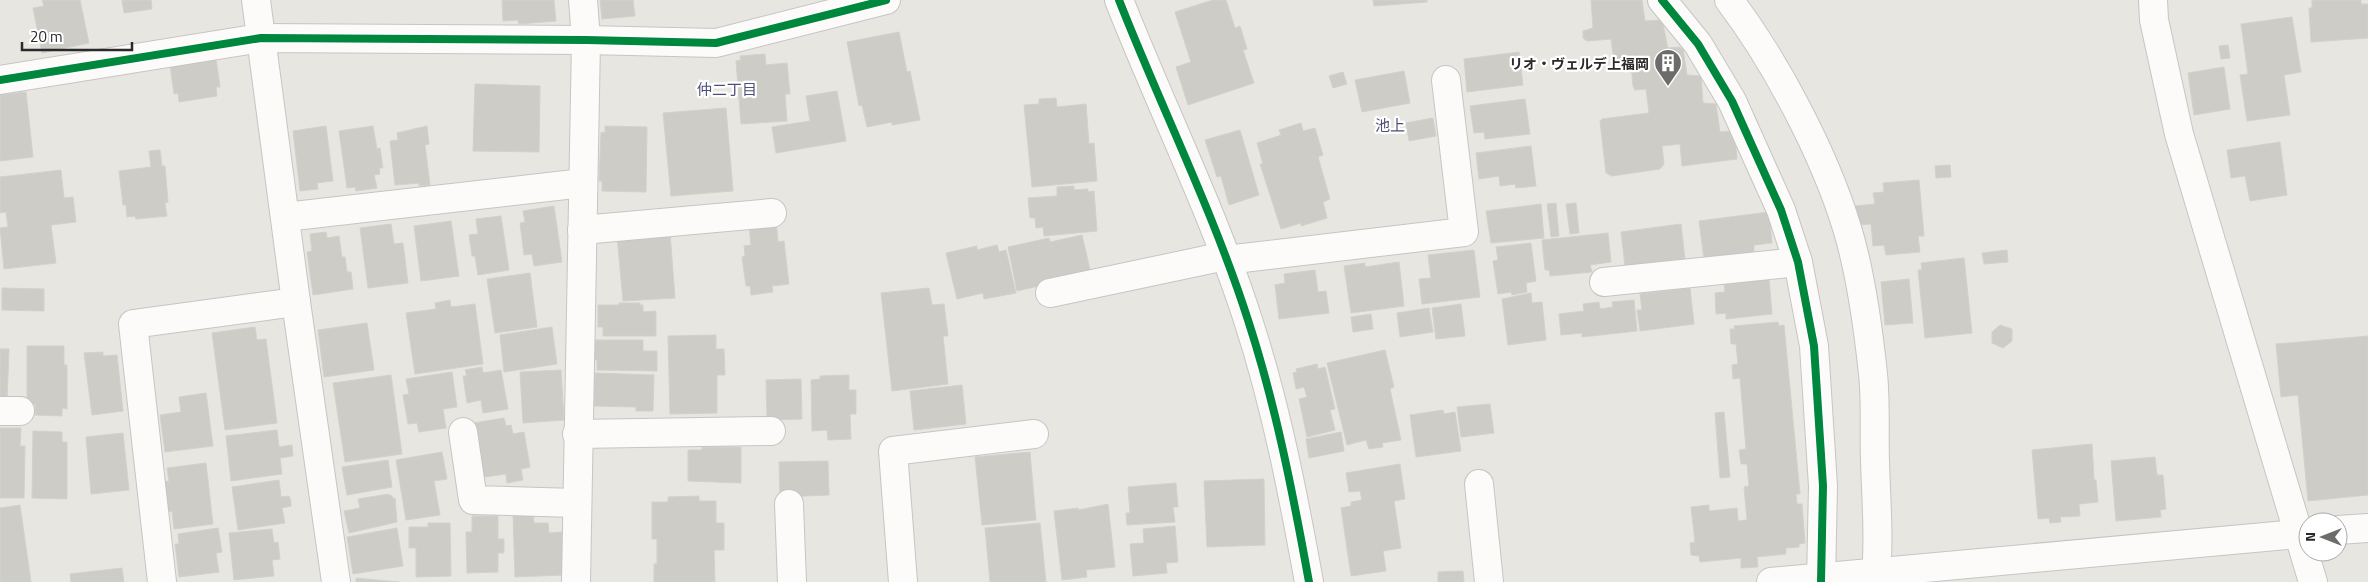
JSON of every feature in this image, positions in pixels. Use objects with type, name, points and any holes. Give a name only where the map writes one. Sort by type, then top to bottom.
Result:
[{"type":"street","points":[[256,0],[336,582]]},
{"type":"street","points":[[576,582],[586,40],[583,0]]},
{"type":"street","points":[[0,80],[261,38],[586,40],[716,43],[886,0]]},
{"type":"street","points":[[1119,0],[1226,258],[1248,321],[1290,476],[1309,582]]},
{"type":"street","points":[[1662,0],[1698,44],[1732,101],[1781,210],[1798,262],[1814,346],[1823,486],[1821,580]]},
{"type":"street","points":[[1729,0],[1749,26],[1794,104],[1829,180],[1847,228],[1858,276],[1873,374],[1875,577]]},
{"type":"street","points":[[2153,0],[2154,20],[2179,134],[2298,517]]},
{"type":"street","points":[[1050,293],[1226,258],[1464,232],[1446,80]]},
{"type":"street","points":[[285,217],[583,183]]},
{"type":"street","points":[[582,230],[772,213]]},
{"type":"street","points":[[1604,282],[1798,262]]},
{"type":"street","points":[[162,582],[133,324],[296,302]]},
{"type":"street","points":[[578,434],[771,431]]},
{"type":"street","points":[[463,432],[473,500],[576,503]]},
{"type":"street","points":[[903,582],[893,451],[1034,434]]},
{"type":"street","points":[[1479,484],[1489,582]]},
{"type":"street","points":[[789,504],[792,582]]},
{"type":"street","points":[[2348,529],[2368,528]]},
{"type":"street","points":[[1770,582],[1875,577],[2298,534]]},
{"type":"street","points":[[2308,562],[2312,582]]},
{"type":"building","points":[[42,0],[80,0],[89,43],[42,53],[33,8],[44,6]]},
{"type":"building","points":[[122,0],[151,0],[152,9],[124,13]]},
{"type":"building","points":[[502,0],[554,0],[556,21],[519,24],[518,20],[503,21]]},
{"type":"building","points":[[600,0],[633,0],[635,16],[602,19]]},
{"type":"building","points":[[1213,0],[1226,0],[1235,28],[1240,26],[1247,49],[1243,50],[1254,83],[1188,105],[1176,67],[1191,62],[1175,12]]},
{"type":"building","points":[[1373,0],[1427,0],[1427,2],[1374,6]]},
{"type":"building","name":"リオ・ヴェルデ上福岡","points":[[1591,0],[1642,0],[1645,21],[1662,20],[1668,48],[1679,47],[1683,49],[1687,75],[1701,76],[1703,103],[1716,104],[1720,132],[1732,131],[1735,135],[1737,159],[1682,166],[1680,144],[1662,146],[1664,164],[1660,169],[1612,176],[1606,173],[1600,121],[1602,119],[1649,113],[1646,89],[1635,90],[1631,62],[1618,64],[1614,61],[1611,39],[1587,41],[1583,38],[1583,31],[1593,28]]},
{"type":"building","points":[[2312,0],[2361,0],[2361,4],[2368,4],[2368,38],[2311,42],[2309,8],[2312,8]]},
{"type":"building","points":[[2292,17],[2301,72],[2284,75],[2290,115],[2247,121],[2240,75],[2248,74],[2241,24]]},
{"type":"building","points":[[899,32],[907,72],[910,71],[920,120],[892,125],[892,122],[867,127],[862,105],[859,106],[847,42]]},
{"type":"building","points":[[2228,45],[2230,58],[2221,59],[2219,46]]},
{"type":"building","points":[[1519,52],[1523,85],[1467,92],[1464,59]]},
{"type":"building","points":[[765,54],[766,65],[787,63],[790,94],[785,94],[787,121],[741,124],[736,61],[741,60],[740,56]]},
{"type":"building","points":[[216,58],[220,87],[216,87],[217,96],[179,102],[178,93],[174,94],[170,65]]},
{"type":"building","points":[[2224,67],[2230,109],[2194,115],[2188,73]]},
{"type":"building","points":[[1404,71],[1410,103],[1362,112],[1355,80]]},
{"type":"building","points":[[1343,72],[1347,84],[1333,88],[1329,76]]},
{"type":"building","points":[[475,84],[540,86],[539,152],[473,151]]},
{"type":"building","points":[[837,91],[846,141],[776,153],[772,127],[810,121],[806,96]]},
{"type":"building","points":[[26,92],[33,157],[0,161],[0,95]]},
{"type":"building","points":[[1056,98],[1057,107],[1086,104],[1089,144],[1094,143],[1097,181],[1032,187],[1024,105],[1039,104],[1039,99]]},
{"type":"building","points":[[1525,99],[1530,134],[1485,139],[1484,132],[1474,133],[1470,106]]},
{"type":"building","points":[[726,108],[733,191],[671,196],[663,113]]},
{"type":"building","points":[[1433,118],[1436,136],[1409,141],[1406,123]]},
{"type":"building","points":[[1301,123],[1303,131],[1315,128],[1323,155],[1318,157],[1330,199],[1323,202],[1327,218],[1301,226],[1301,223],[1281,229],[1260,164],[1263,164],[1257,143],[1281,135],[1279,130]]},
{"type":"building","points":[[326,126],[333,181],[317,183],[318,189],[300,191],[293,131]]},
{"type":"building","points":[[373,126],[377,149],[380,148],[383,168],[379,168],[380,174],[374,175],[377,188],[356,191],[355,187],[347,188],[339,131]]},
{"type":"building","points":[[427,126],[429,144],[425,145],[430,185],[419,186],[419,183],[395,185],[390,141],[398,140],[397,133]]},
{"type":"building","points":[[605,126],[647,127],[646,192],[602,191],[602,181],[599,181],[601,132],[605,133]]},
{"type":"building","points":[[1240,130],[1259,195],[1229,205],[1221,176],[1217,177],[1205,140]]},
{"type":"building","points":[[2280,142],[2287,195],[2250,201],[2245,176],[2231,178],[2227,150]]},
{"type":"building","points":[[1531,146],[1536,186],[1516,188],[1515,184],[1500,186],[1499,176],[1479,179],[1476,153]]},
{"type":"building","points":[[160,150],[162,166],[165,166],[168,202],[165,203],[167,216],[136,219],[135,216],[127,217],[126,205],[123,205],[119,171],[151,167],[149,151]]},
{"type":"building","points":[[1950,165],[1951,177],[1936,178],[1935,166]]},
{"type":"building","points":[[61,170],[64,198],[73,197],[76,222],[51,225],[56,263],[4,269],[0,228],[8,227],[6,212],[0,213],[0,177]]},
{"type":"building","points":[[1919,180],[1924,236],[1918,236],[1920,252],[1886,255],[1884,245],[1873,246],[1871,224],[1857,225],[1855,206],[1875,204],[1873,193],[1884,192],[1883,183]]},
{"type":"building","points":[[1074,186],[1074,190],[1088,189],[1088,192],[1094,191],[1097,231],[1044,236],[1043,227],[1036,228],[1035,218],[1030,218],[1028,198],[1057,196],[1057,187]]},
{"type":"building","points":[[1556,203],[1559,236],[1551,237],[1547,204]]},
{"type":"building","points":[[1576,203],[1579,233],[1570,234],[1566,204]]},
{"type":"building","points":[[1541,204],[1544,238],[1491,243],[1486,211]]},
{"type":"building","points":[[554,206],[562,262],[534,266],[532,254],[524,255],[520,223],[525,222],[523,211]]},
{"type":"building","points":[[1769,212],[1772,243],[1754,245],[1754,252],[1704,259],[1699,221]]},
{"type":"building","points":[[501,216],[509,270],[478,275],[475,256],[472,256],[469,235],[478,234],[476,219]]},
{"type":"building","points":[[451,221],[459,276],[421,281],[414,226]]},
{"type":"building","points":[[776,221],[778,242],[784,241],[789,284],[772,286],[773,292],[751,295],[750,286],[746,286],[742,257],[745,256],[744,246],[751,245],[749,225]]},
{"type":"building","points":[[391,224],[394,244],[403,243],[408,283],[368,288],[360,228]]},
{"type":"building","points":[[1681,224],[1685,259],[1625,266],[1621,232]]},
{"type":"building","points":[[326,232],[327,238],[339,236],[342,257],[345,257],[347,272],[351,272],[353,289],[313,295],[307,252],[312,251],[310,234]]},
{"type":"building","points":[[670,232],[675,298],[623,301],[617,236]]},
{"type":"building","points":[[1608,233],[1611,262],[1590,265],[1592,272],[1550,276],[1549,270],[1545,270],[1542,240]]},
{"type":"building","points":[[1082,235],[1091,274],[1017,291],[1008,247],[1049,238],[1050,242]]},
{"type":"building","points":[[1531,243],[1536,281],[1526,283],[1527,292],[1512,295],[1511,292],[1498,294],[1493,261],[1498,260],[1496,247]]},
{"type":"building","points":[[997,245],[999,252],[1006,250],[1016,293],[984,299],[983,293],[957,299],[946,253],[977,246],[977,250]]},
{"type":"building","points":[[1474,250],[1480,297],[1422,304],[1419,279],[1431,278],[1428,255]]},
{"type":"building","points":[[2007,250],[2008,262],[1984,264],[1982,253]]},
{"type":"building","points":[[1964,258],[1972,333],[1925,338],[1918,270],[1922,270],[1921,263]]},
{"type":"building","points":[[1399,262],[1404,306],[1351,313],[1344,266],[1365,263],[1365,267]]},
{"type":"building","points":[[1315,270],[1318,292],[1326,291],[1329,313],[1279,319],[1275,285],[1285,283],[1284,274]]},
{"type":"building","points":[[530,273],[537,327],[495,333],[487,279]]},
{"type":"building","points":[[1769,278],[1772,314],[1726,319],[1726,313],[1716,314],[1715,293],[1725,292],[1724,283]]},
{"type":"building","points":[[1909,279],[1913,323],[1885,325],[1881,282]]},
{"type":"building","points":[[2,288],[44,289],[44,311],[2,310]]},
{"type":"building","points":[[929,288],[932,305],[944,304],[948,336],[943,336],[948,384],[892,391],[881,293]]},
{"type":"building","points":[[1690,288],[1694,324],[1640,331],[1637,310],[1642,310],[1640,294]]},
{"type":"building","points":[[1531,293],[1532,303],[1542,302],[1546,340],[1508,345],[1502,299]]},
{"type":"building","points":[[450,300],[451,307],[475,304],[483,364],[415,374],[406,313],[436,309],[435,303]]},
{"type":"building","points":[[1634,300],[1637,331],[1582,337],[1582,333],[1561,335],[1559,314],[1584,311],[1583,304],[1599,302],[1600,309],[1613,307],[1612,302]]},
{"type":"building","points":[[619,303],[640,303],[640,305],[643,305],[643,312],[656,311],[656,336],[603,336],[603,327],[598,327],[598,305],[619,305]]},
{"type":"building","points":[[1461,304],[1465,336],[1436,339],[1432,308]]},
{"type":"building","points":[[1429,308],[1433,332],[1400,337],[1397,313]]},
{"type":"building","points":[[1371,314],[1373,329],[1353,332],[1351,317]]},
{"type":"building","points":[[1778,322],[1779,326],[1784,325],[1800,494],[1796,494],[1797,504],[1802,504],[1805,543],[1799,544],[1799,547],[1786,548],[1786,554],[1757,557],[1758,567],[1741,568],[1741,558],[1700,562],[1699,556],[1691,555],[1690,543],[1695,542],[1691,507],[1709,505],[1709,511],[1737,508],[1738,521],[1747,520],[1744,487],[1749,486],[1747,464],[1741,464],[1739,450],[1746,449],[1740,378],[1733,379],[1732,365],[1738,364],[1736,344],[1731,344],[1730,329],[1735,329],[1734,326]]},
{"type":"building","points":[[367,323],[374,370],[324,377],[318,330]]},
{"type":"building","points":[[2000,325],[2012,329],[2012,341],[2003,348],[1992,343],[1992,332]]},
{"type":"building","points":[[255,327],[257,340],[266,339],[277,423],[225,430],[212,333]]},
{"type":"building","points":[[552,327],[557,364],[504,372],[500,335]]},
{"type":"building","points":[[716,335],[716,349],[724,349],[725,375],[717,375],[717,413],[670,414],[668,336]]},
{"type":"building","points":[[2368,336],[2368,495],[2308,501],[2298,395],[2281,397],[2276,344]]},
{"type":"building","points":[[594,340],[643,340],[643,351],[657,351],[657,371],[597,370],[597,360],[593,360]]},
{"type":"building","points":[[27,346],[64,346],[64,365],[67,365],[67,409],[62,408],[62,416],[35,415],[35,404],[27,404]]},
{"type":"building","points":[[0,349],[9,349],[7,402],[0,402]]},
{"type":"building","points":[[1385,350],[1394,387],[1390,389],[1401,440],[1382,443],[1383,447],[1369,449],[1366,440],[1347,445],[1327,363]]},
{"type":"building","points":[[103,352],[103,356],[117,355],[123,411],[92,415],[84,353]]},
{"type":"building","points":[[1317,364],[1318,369],[1325,367],[1335,409],[1330,410],[1335,430],[1307,437],[1299,399],[1307,397],[1304,387],[1296,389],[1293,373],[1297,372],[1296,369]]},
{"type":"building","points":[[482,367],[483,373],[501,370],[508,409],[483,413],[481,400],[467,403],[463,376],[467,376],[465,370]]},
{"type":"building","points":[[561,370],[564,420],[523,423],[520,372]]},
{"type":"building","points":[[452,372],[457,407],[443,409],[446,428],[419,432],[417,423],[408,424],[403,395],[409,394],[406,379]]},
{"type":"building","points":[[595,373],[654,375],[653,411],[636,411],[636,407],[594,406]]},
{"type":"building","points":[[391,375],[402,454],[345,462],[333,383]]},
{"type":"building","points":[[849,375],[849,390],[856,390],[856,414],[850,414],[851,439],[828,440],[827,430],[812,431],[811,380],[820,379],[820,376]]},
{"type":"building","points":[[801,379],[802,419],[767,420],[766,380]]},
{"type":"building","points":[[962,385],[966,424],[914,430],[910,391]]},
{"type":"building","points":[[206,393],[213,446],[165,452],[160,415],[181,412],[179,397]]},
{"type":"building","points":[[1490,404],[1494,433],[1461,437],[1457,407]]},
{"type":"building","points":[[1443,410],[1444,414],[1455,412],[1461,451],[1416,457],[1410,415]]},
{"type":"building","points":[[1724,412],[1730,477],[1720,478],[1715,413]]},
{"type":"building","points":[[504,418],[506,426],[511,425],[513,434],[524,432],[530,467],[521,469],[523,480],[507,483],[506,474],[484,477],[474,423]]},
{"type":"building","points":[[0,428],[21,428],[20,446],[25,446],[24,498],[0,498]]},
{"type":"building","points":[[277,430],[279,447],[292,445],[293,456],[280,458],[282,474],[231,481],[226,436]]},
{"type":"building","points":[[33,431],[62,432],[62,442],[67,442],[67,499],[32,498]]},
{"type":"building","points":[[1341,432],[1344,451],[1309,458],[1306,439]]},
{"type":"building","points":[[123,433],[129,490],[91,494],[86,437]]},
{"type":"building","points":[[2092,444],[2094,480],[2096,480],[2098,502],[2079,504],[2080,516],[2060,517],[2061,522],[2050,523],[2049,518],[2038,519],[2032,450]]},
{"type":"building","points":[[702,447],[741,447],[741,483],[688,481],[688,450],[702,450]]},
{"type":"building","points":[[442,452],[447,479],[434,481],[440,515],[406,520],[396,460]]},
{"type":"building","points":[[1030,452],[1036,520],[982,525],[975,457]]},
{"type":"building","points":[[2155,457],[2157,475],[2163,475],[2166,509],[2160,510],[2161,517],[2116,521],[2111,461]]},
{"type":"building","points":[[388,460],[392,487],[347,495],[342,467]]},
{"type":"building","points":[[828,461],[829,495],[780,497],[779,462]]},
{"type":"building","points":[[206,463],[213,524],[174,529],[172,511],[167,512],[164,482],[169,481],[167,468]]},
{"type":"building","points":[[1400,464],[1405,499],[1394,501],[1401,548],[1383,551],[1386,571],[1351,576],[1341,508],[1351,506],[1351,502],[1362,500],[1360,491],[1349,492],[1346,473]]},
{"type":"building","points":[[1264,479],[1265,545],[1207,547],[1204,481]]},
{"type":"building","points":[[279,480],[281,497],[289,496],[291,501],[291,506],[282,508],[285,523],[238,530],[232,487]]},
{"type":"building","points":[[1176,483],[1178,507],[1173,507],[1175,522],[1127,525],[1126,513],[1130,513],[1128,487]]},
{"type":"building","points":[[389,494],[389,496],[392,495],[392,498],[395,498],[397,522],[349,533],[344,511],[360,508],[358,499]]},
{"type":"building","points":[[699,496],[699,501],[716,501],[716,523],[724,523],[724,550],[714,550],[715,582],[654,582],[654,564],[657,564],[657,539],[652,539],[652,502],[668,502],[668,497]]},
{"type":"building","points":[[1108,504],[1115,567],[1086,570],[1087,577],[1062,580],[1054,511],[1078,508],[1078,510]]},
{"type":"building","points":[[20,505],[31,582],[0,582],[0,508]]},
{"type":"building","points":[[513,514],[533,514],[534,523],[548,523],[549,533],[562,532],[563,575],[515,577]]},
{"type":"building","points":[[472,516],[498,516],[498,539],[504,539],[504,553],[498,553],[498,572],[467,573],[466,532],[472,532]]},
{"type":"building","points":[[428,523],[450,523],[451,576],[416,577],[416,548],[409,548],[409,527],[428,527]]},
{"type":"building","points":[[1040,523],[1046,582],[990,582],[985,528]]},
{"type":"building","points":[[1175,526],[1178,562],[1166,563],[1167,573],[1133,576],[1130,544],[1144,543],[1143,529]]},
{"type":"building","points":[[218,528],[222,552],[216,553],[219,572],[179,577],[175,544],[179,544],[178,534]]},
{"type":"building","points":[[397,528],[403,566],[353,574],[347,537]]},
{"type":"building","points":[[272,529],[274,543],[278,542],[280,559],[272,560],[274,576],[234,580],[229,533]]},
{"type":"building","points":[[122,568],[124,582],[71,582],[70,574]]},
{"type":"building","points":[[1463,571],[1464,582],[1438,582],[1438,572]]},
{"type":"building","points":[[356,578],[399,582],[356,582]]},
{"type":"cycle path","points":[[0,80],[261,38],[586,40],[716,43],[886,0]]},
{"type":"cycle path","points":[[1119,0],[1203,199],[1248,320],[1275,417],[1309,582]]},
{"type":"cycle path","points":[[1662,0],[1698,44],[1732,101],[1781,210],[1798,262],[1814,346],[1823,486],[1821,582]]},
{"type":"place","name":"リオ・ヴェルデ上福岡","points":[[1668,87]]},
{"type":"district","name":"仲二丁目","points":[[727,89]]},
{"type":"district","name":"池上","points":[[1390,125]]}]
